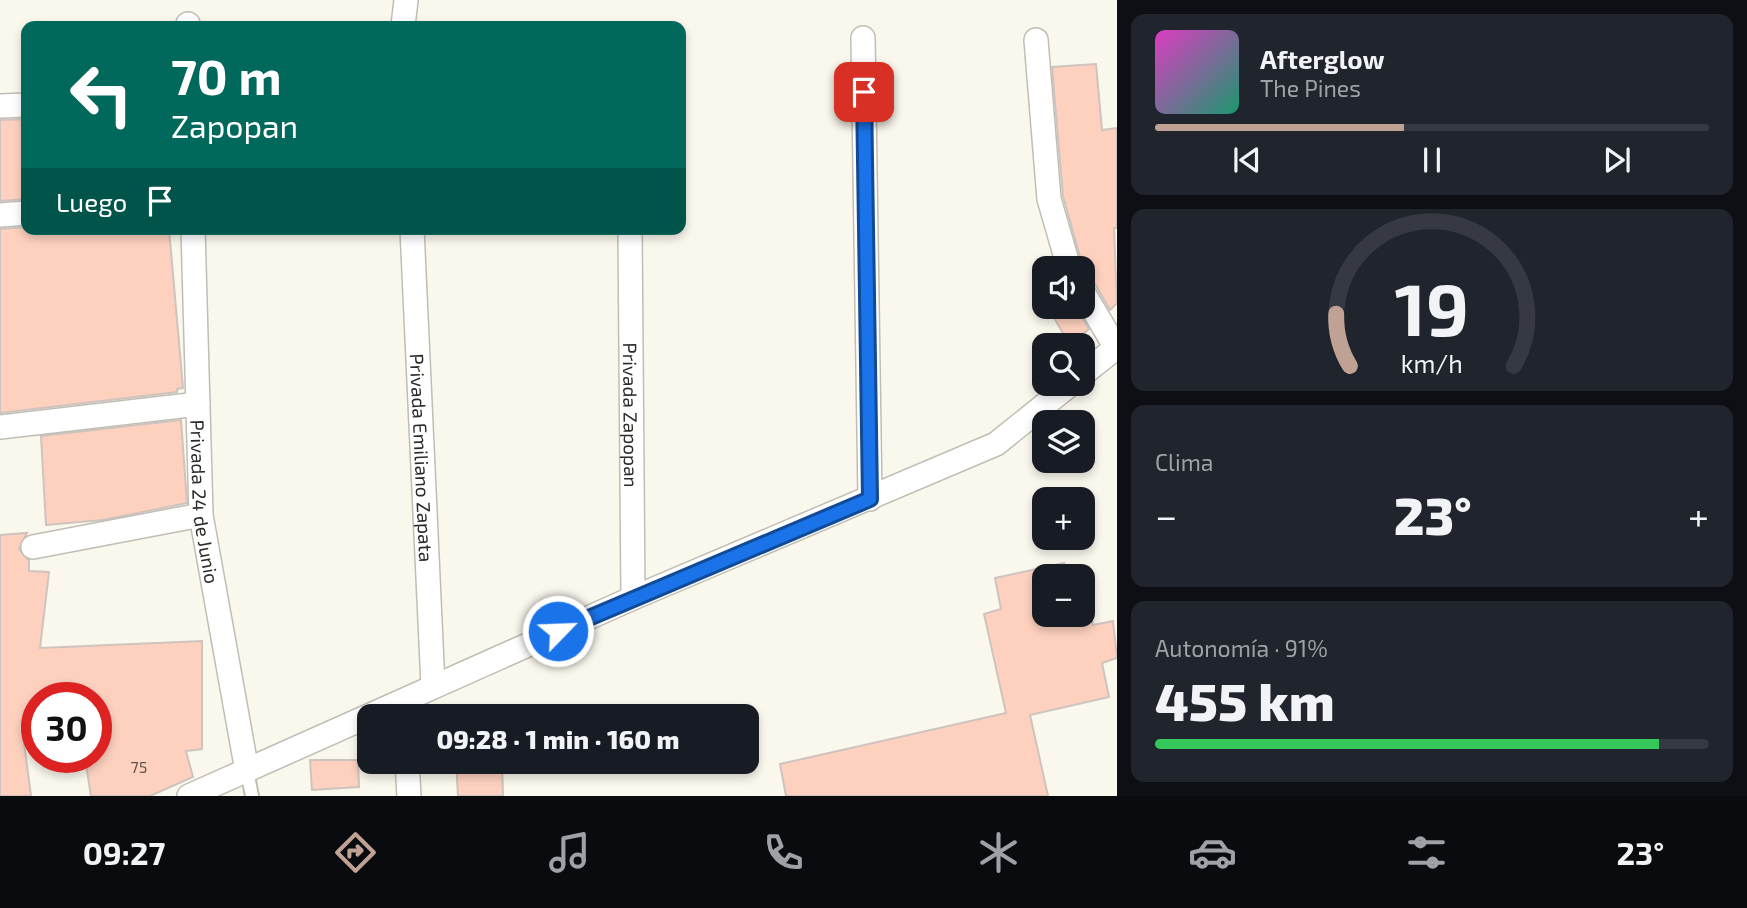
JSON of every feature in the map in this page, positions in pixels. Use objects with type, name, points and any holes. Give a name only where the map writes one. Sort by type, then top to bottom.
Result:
[{"type":"street","points":[[404,21],[406,0]]},
{"type":"street","points":[[863,38],[870,499]]},
{"type":"street","points":[[1036,40],[1049,199],[1066,256]]},
{"type":"street","points":[[0,106],[21,106]]},
{"type":"street","points":[[0,215],[21,213]]},
{"type":"street","name":"Privada 24 de Junio","points":[[193,235],[201,515],[247,771]]},
{"type":"street","name":"Privada Emiliano Zapata","points":[[412,235],[432,686]]},
{"type":"street","name":"Privada Zapopan","points":[[631,235],[633,598]]},
{"type":"street","points":[[1095,312],[1116,347],[1095,364]]},
{"type":"street","points":[[189,796],[633,598],[996,444],[1056,396]]},
{"type":"street","points":[[0,427],[198,404]]},
{"type":"street","points":[[33,547],[201,515]]},
{"type":"street","points":[[407,774],[408,796]]},
{"type":"lane","points":[[247,771],[252,796]]},
{"type":"building","points":[[1096,64],[1102,130],[1117,128],[1117,228],[1114,228],[1117,303],[1110,310],[1095,284],[1095,256],[1080,256],[1063,196],[1052,67]]},
{"type":"building","points":[[21,119],[21,199],[0,201],[0,120]]},
{"type":"building","points":[[21,227],[21,235],[170,235],[183,388],[177,389],[177,392],[0,413],[0,229]]},
{"type":"building","points":[[1055,319],[1083,319],[1089,329],[1084,333],[1063,333]]},
{"type":"building","points":[[181,420],[187,503],[103,520],[46,525],[41,436]]},
{"type":"building","points":[[27,533],[19,549],[29,560],[29,571],[49,572],[40,648],[202,641],[202,749],[186,751],[193,777],[150,796],[91,796],[87,773],[112,773],[112,682],[21,682],[21,773],[28,773],[31,796],[0,796],[0,535]]},
{"type":"building","points":[[1032,570],[1032,627],[1095,627],[1095,625],[1113,621],[1117,658],[1102,663],[1109,697],[1030,715],[1048,796],[786,796],[780,764],[1006,713],[984,614],[1001,609],[995,578]]},
{"type":"building","points":[[310,760],[357,760],[359,787],[312,790]]},
{"type":"building","points":[[457,774],[502,774],[503,796],[458,796]]},
{"type":"route","points":[[558,631],[870,499],[864,92]]}]
